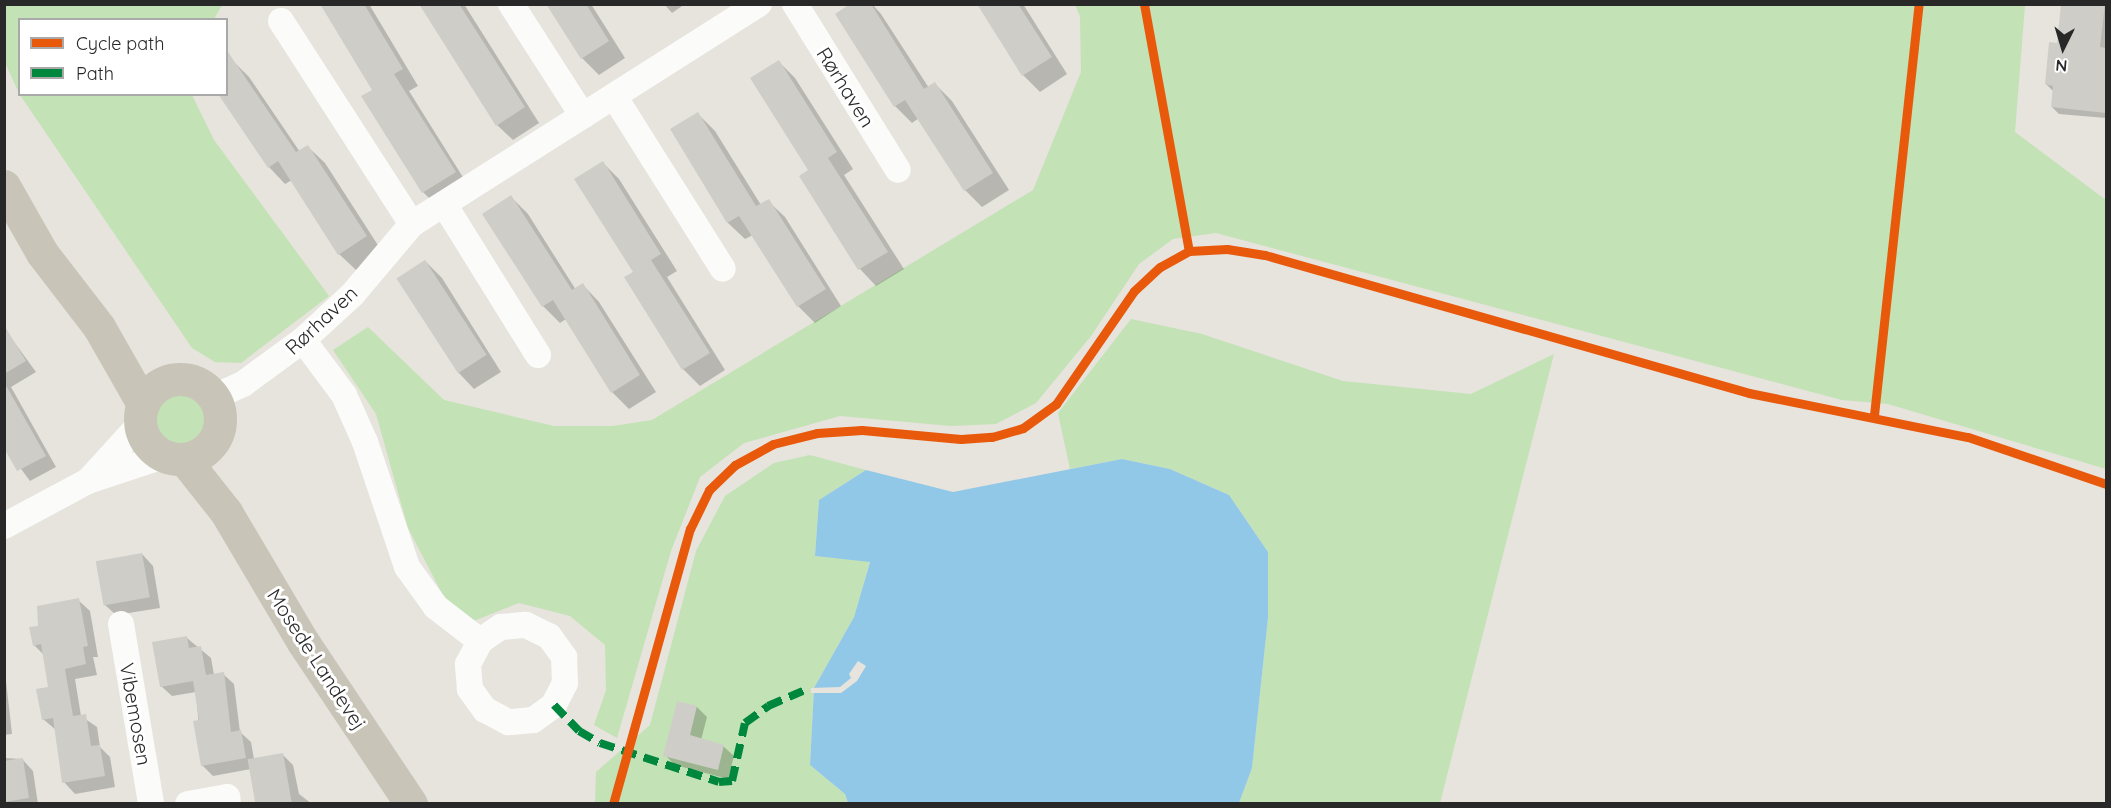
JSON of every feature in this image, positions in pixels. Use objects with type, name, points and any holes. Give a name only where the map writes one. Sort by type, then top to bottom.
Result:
[{"type":"main road","points":[[4,186],[42,252],[99,327],[141,414],[147,443],[174,458],[206,451],[213,442],[221,420],[214,397],[194,381],[168,380],[157,386],[141,414]]},
{"type":"main road","points":[[99,327],[168,380]]},
{"type":"main road","name":"Mosede Landevej","points":[[213,442],[226,512]]},
{"type":"main road","name":"Mosede Landevej","points":[[174,458],[226,512],[303,642],[411,804]]},
{"type":"street","points":[[511,4],[583,116]]},
{"type":"street","name":"Rørhaven","points":[[795,4],[898,170]]},
{"type":"street","name":"Rørhaven","points":[[214,397],[243,384],[303,340],[352,295],[412,224],[753,6]]},
{"type":"street","points":[[282,21],[412,224]]},
{"type":"street","points":[[614,96],[723,269]]},
{"type":"street","points":[[444,204],[538,355]]},
{"type":"street","points":[[303,340],[344,395],[366,442],[406,567],[436,607],[480,641]]},
{"type":"street","points":[[88,481],[141,414]]},
{"type":"street","points":[[4,525],[88,481],[174,458]]},
{"type":"street","name":"Vibemosen","points":[[121,624],[151,804]]},
{"type":"street","points":[[188,804],[227,797],[228,804]]},
{"type":"green space","points":[[5,4],[222,4],[215,18],[18,18],[18,91],[5,63]]},
{"type":"green space","points":[[1075,5],[2025,5],[2015,132],[2106,200],[2106,469],[1888,404],[1842,400],[1216,233],[1173,239],[1139,264],[1091,336],[1036,403],[996,424],[951,426],[840,416],[744,443],[700,477],[671,551],[617,738],[594,725],[606,690],[605,645],[570,616],[519,603],[471,622],[447,603],[408,528],[376,414],[333,350],[368,327],[444,400],[554,426],[613,426],[652,420],[1033,190],[1081,72],[1080,16]]},
{"type":"green space","points":[[21,96],[192,96],[214,140],[329,296],[241,363],[215,362],[192,348]]},
{"type":"green space","points":[[1131,319],[1202,334],[1343,381],[1471,394],[1554,354],[1440,803],[1239,803],[1252,768],[1268,618],[1268,552],[1229,495],[1170,469],[1122,459],[1070,469],[1058,413]]},
{"type":"green space","points":[[173,394],[183,394],[193,398],[201,406],[205,421],[201,436],[193,444],[183,448],[173,448],[163,444],[155,436],[151,426],[151,416],[155,406],[163,398]]},
{"type":"green space","points":[[810,455],[866,470],[819,500],[815,556],[870,561],[854,617],[814,688],[810,765],[845,794],[848,803],[595,804],[596,772],[650,725],[696,551],[725,496],[774,463]]},
{"type":"water","points":[[1122,459],[1170,469],[1229,495],[1268,552],[1268,618],[1252,768],[1239,803],[848,803],[845,794],[810,765],[814,688],[854,617],[870,562],[815,556],[819,500],[866,470],[953,492]]},
{"type":"pier","points":[[858,661],[866,666],[857,681],[841,693],[811,693],[811,688],[840,687],[851,678],[849,674]]},
{"type":"building","points":[[320,4],[364,4],[403,69],[394,74],[456,172],[422,193],[361,96],[372,90]]},
{"type":"building","points":[[419,4],[459,4],[525,107],[496,126]]},
{"type":"building","points":[[546,4],[586,4],[609,41],[581,59]]},
{"type":"building","points":[[850,4],[871,4],[924,89],[935,82],[993,173],[964,191],[905,100],[894,107],[835,14]]},
{"type":"building","points":[[977,4],[1018,4],[1052,57],[1022,76]]},
{"type":"building","points":[[2061,4],[2105,4],[2100,47],[2106,48],[2106,113],[2051,107],[2053,86],[2045,84],[2049,42],[2057,43]]},
{"type":"building","points":[[228,52],[296,152],[308,145],[367,236],[338,255],[278,161],[268,168],[219,96],[228,96]]},
{"type":"building","points":[[779,60],[837,152],[828,158],[888,252],[858,270],[799,176],[808,170],[750,78]]},
{"type":"building","points":[[698,112],[756,206],[769,199],[826,289],[797,307],[739,216],[727,223],[670,129]]},
{"type":"building","points":[[603,161],[661,254],[651,260],[710,353],[682,370],[624,277],[633,272],[574,179]]},
{"type":"building","points":[[511,195],[572,290],[583,283],[640,375],[611,393],[553,300],[542,307],[482,214]]},
{"type":"building","points":[[425,260],[487,355],[458,373],[396,279]]},
{"type":"building","points":[[4,325],[26,361],[4,374]]},
{"type":"building","points":[[4,382],[46,456],[17,471],[4,448]]},
{"type":"building","points":[[142,553],[150,597],[104,605],[96,561]]},
{"type":"building","points":[[79,598],[88,646],[83,647],[86,664],[65,669],[73,716],[86,714],[91,746],[100,745],[105,776],[62,783],[53,718],[42,720],[36,689],[48,687],[41,644],[33,646],[29,627],[38,626],[37,606]]},
{"type":"building","points":[[187,636],[189,648],[201,646],[206,675],[224,672],[231,732],[241,730],[246,758],[201,766],[193,721],[199,720],[193,681],[160,687],[152,642]]},
{"type":"building","points":[[677,701],[697,706],[690,735],[724,745],[718,770],[663,756]]},
{"type":"building","points":[[283,753],[292,804],[255,804],[248,759]]},
{"type":"building","points":[[23,758],[29,798],[4,802],[4,761]]},
{"type":"marked path","points":[[554,705],[579,731],[600,743],[719,782],[732,781],[745,723],[768,706],[805,690]]},
{"type":"cycle path","points":[[1144,4],[1189,251]]},
{"type":"cycle path","points":[[1874,415],[1919,4]]},
{"type":"cycle path","points":[[613,804],[690,529],[709,490],[735,465],[773,444],[817,433],[862,430],[961,439],[992,437],[1023,428],[1056,404],[1134,291],[1160,267],[1189,251],[1227,249],[1265,255],[1749,393],[1968,437],[2106,484]]}]
